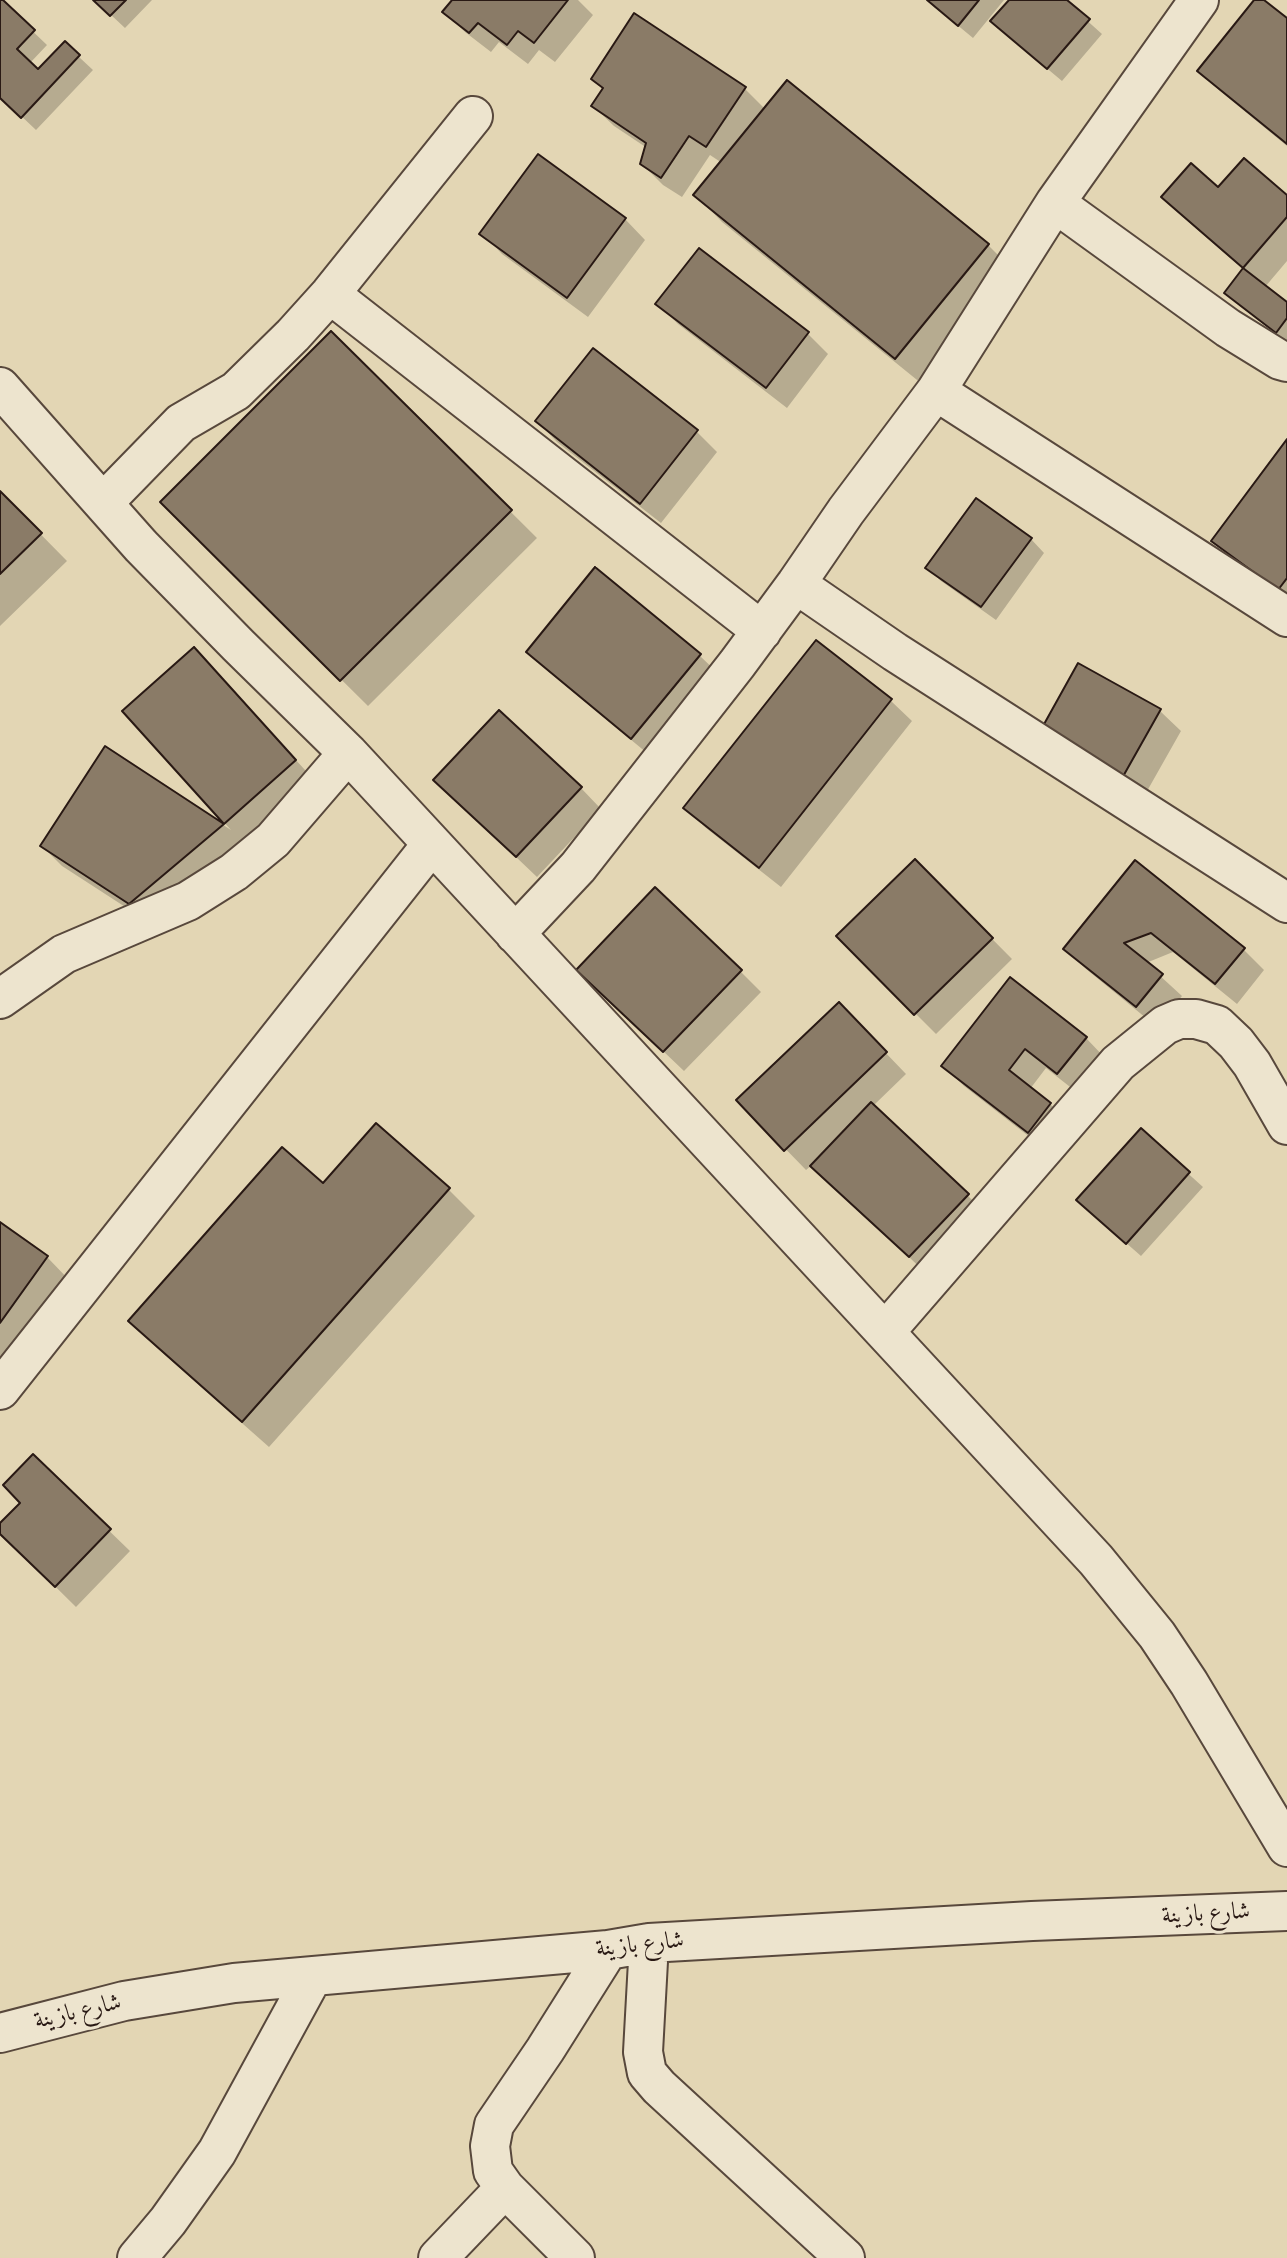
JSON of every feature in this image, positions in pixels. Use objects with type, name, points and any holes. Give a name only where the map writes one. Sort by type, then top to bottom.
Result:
[{"type":"street","points":[[515,934],[578,867],[762,631],[846,511],[936,391],[1055,203],[1199,0]]},
{"type":"street","points":[[103,503],[181,423],[218,403],[250,379],[330,294],[474,116]]},
{"type":"street","points":[[1055,203],[1228,328],[1287,362]]},
{"type":"street","points":[[330,294],[762,631]]},
{"type":"street","points":[[0,387],[141,546],[348,753],[1096,1559],[1128,1597],[1189,1684],[1287,1847]]},
{"type":"street","points":[[936,391],[1287,617]]},
{"type":"street","points":[[796,584],[895,652],[1287,903]]},
{"type":"street","points":[[0,999],[64,954],[188,901],[234,872],[273,840],[348,753]]},
{"type":"street","points":[[0,1390],[432,844]]},
{"type":"street","points":[[884,1332],[1118,1063],[1165,1025],[1180,1019],[1196,1018],[1217,1025],[1252,1063],[1287,1125]]},
{"type":"street","name":"شارع بازينة","points":[[0,2033],[124,2001],[234,1983],[608,1950],[649,1943],[1032,1921],[1287,1911]]},
{"type":"street","points":[[649,1943],[643,2052],[647,2073],[845,2258]]},
{"type":"street","points":[[575,2258],[505,2188],[494,2171],[490,2146],[494,2125],[608,1950]]},
{"type":"street","points":[[137,2258],[168,2221],[217,2152],[313,1976]]},
{"type":"street","points":[[438,2258],[505,2188]]},
{"type":"building","points":[[0,0],[35,30],[17,49],[38,69],[65,41],[80,55],[21,118],[0,98]]},
{"type":"building","points":[[93,0],[126,0],[110,16]]},
{"type":"building","points":[[452,0],[568,0],[534,43],[518,31],[507,45],[478,23],[469,33],[442,12]]},
{"type":"building","points":[[927,0],[979,0],[958,26]]},
{"type":"building","points":[[1009,0],[1067,0],[1090,19],[1047,69],[990,21]]},
{"type":"building","points":[[1254,0],[1264,0],[1287,18],[1287,144],[1197,71]]},
{"type":"building","points":[[634,13],[746,87],[706,147],[689,136],[661,178],[640,164],[646,143],[591,106],[603,88],[591,79]]},
{"type":"building","points":[[787,80],[989,244],[895,359],[693,195]]},
{"type":"building","points":[[538,154],[626,218],[567,298],[479,234]]},
{"type":"building","points":[[1244,158],[1287,195],[1287,217],[1243,268],[1161,197],[1191,163],[1218,187]]},
{"type":"building","points":[[699,248],[809,332],[766,388],[655,304]]},
{"type":"building","points":[[1243,268],[1287,302],[1287,318],[1276,333],[1224,293]]},
{"type":"building","points":[[331,331],[512,510],[340,681],[160,502]]},
{"type":"building","points":[[593,348],[698,430],[640,504],[535,421]]},
{"type":"building","points":[[1287,439],[1287,578],[1278,590],[1211,541]]},
{"type":"building","points":[[0,491],[42,533],[0,574]]},
{"type":"building","points":[[976,498],[1032,538],[981,607],[925,568]]},
{"type":"building","points":[[595,567],[701,654],[631,739],[526,652]]},
{"type":"building","points":[[816,640],[892,699],[759,868],[683,808]]},
{"type":"building","points":[[194,647],[296,760],[224,824],[122,711]]},
{"type":"building","points":[[1078,663],[1161,709],[1121,780],[1038,735]]},
{"type":"building","points":[[499,710],[582,787],[516,857],[433,780]]},
{"type":"building","points":[[105,746],[224,824],[129,904],[40,846]]},
{"type":"building","points":[[915,859],[993,938],[914,1015],[836,936]]},
{"type":"building","points":[[1135,860],[1245,948],[1215,984],[1151,933],[1124,943],[1163,974],[1136,1007],[1063,949]]},
{"type":"building","points":[[655,887],[742,970],[663,1052],[576,970]]},
{"type":"building","points":[[1010,977],[1087,1037],[1057,1074],[1025,1049],[1009,1070],[1051,1103],[1028,1133],[941,1066]]},
{"type":"building","points":[[839,1002],[887,1052],[784,1151],[736,1100]]},
{"type":"building","points":[[871,1102],[969,1194],[909,1257],[810,1166]]},
{"type":"building","points":[[376,1123],[450,1188],[242,1422],[128,1321],[282,1147],[323,1183]]},
{"type":"building","points":[[1141,1128],[1190,1172],[1126,1244],[1076,1200]]},
{"type":"building","points":[[0,1222],[48,1256],[0,1323]]},
{"type":"building","points":[[33,1454],[111,1529],[55,1587],[0,1534],[0,1523],[20,1503],[3,1485]]}]
